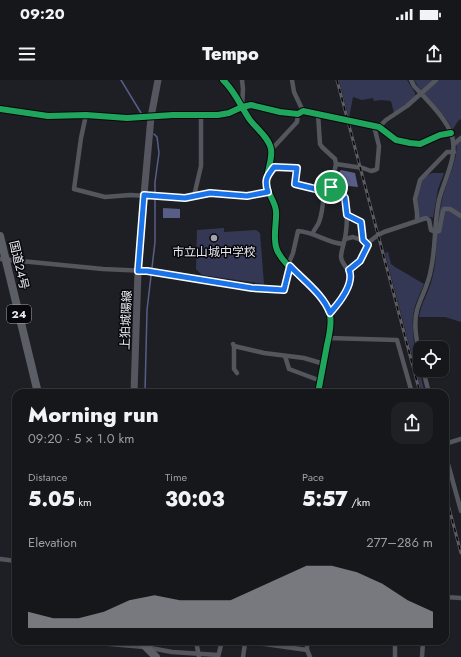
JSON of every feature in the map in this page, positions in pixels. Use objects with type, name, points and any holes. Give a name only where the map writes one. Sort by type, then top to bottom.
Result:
[{"type":"highway","name":"国道24号","points":[[0,236],[3,259],[37,389]]},
{"type":"highway","points":[[144,645],[156,657]]},
{"type":"main road","name":"上狛城陽線","points":[[134,389],[138,271],[151,117],[158,80]]},
{"type":"street","points":[[223,80],[228,84],[250,119],[267,140],[271,150],[266,184],[276,210],[276,246],[280,255],[320,296],[325,302],[330,313],[328,338],[319,389]]},
{"type":"street","points":[[242,80],[242,106]]},
{"type":"street","points":[[292,80],[294,92],[303,111]]},
{"type":"street","points":[[411,80],[445,122],[451,132],[454,144],[452,163],[439,198],[431,269],[416,319],[417,341]]},
{"type":"street","points":[[377,127],[407,106],[436,80]]},
{"type":"street","points":[[0,109],[48,116],[127,118],[224,114],[242,106],[251,105],[280,112],[298,114],[303,111],[377,127],[400,142],[416,144],[451,132]]},
{"type":"street","points":[[271,150],[297,122],[298,114]]},
{"type":"street","points":[[268,173],[274,167],[297,168],[295,184],[324,191],[331,187],[336,164],[335,159],[322,148],[320,144],[318,114]]},
{"type":"street","points":[[194,196],[201,166],[202,115]]},
{"type":"street","points":[[86,116],[81,138],[74,189],[105,197],[144,195],[185,198],[210,193],[247,196],[268,192]]},
{"type":"street","points":[[336,164],[363,168],[371,171],[377,169],[379,146],[377,127]]},
{"type":"street","points":[[454,144],[461,138]]},
{"type":"street","points":[[416,221],[417,213],[415,200],[420,180],[447,152],[454,152]]},
{"type":"street","points":[[330,313],[335,308],[350,282],[351,275],[341,257],[347,215],[345,198],[342,194],[331,187]]},
{"type":"street","points":[[313,233],[321,218],[324,191]]},
{"type":"street","points":[[435,232],[439,231],[444,209],[450,209],[461,216]]},
{"type":"street","points":[[347,215],[361,222],[363,240]]},
{"type":"street","points":[[349,270],[360,261],[369,242],[384,232],[426,218],[429,220],[432,230],[435,232]]},
{"type":"street","points":[[3,259],[150,272],[252,288],[284,290],[298,231],[313,233],[332,243],[344,242],[353,237],[363,240],[368,245]]},
{"type":"street","points":[[328,338],[397,340],[411,389]]},
{"type":"street","points":[[237,373],[234,369],[233,345],[285,356],[304,358],[324,364]]},
{"type":"street","points":[[285,356],[289,369],[321,381]]},
{"type":"street","points":[[425,377],[428,389]]},
{"type":"street","points":[[449,443],[461,439]]},
{"type":"street","points":[[449,468],[461,511]]},
{"type":"street","points":[[0,559],[12,560]]},
{"type":"street","points":[[449,597],[461,598]]},
{"type":"street","points":[[147,645],[172,652],[218,656],[221,645]]},
{"type":"street","points":[[197,645],[198,655]]},
{"type":"street","points":[[243,657],[245,645]]},
{"type":"street","points":[[263,645],[307,650]]},
{"type":"street","points":[[307,645],[309,657]]},
{"type":"street","points":[[395,645],[396,657]]},
{"type":"street","points":[[422,657],[423,645]]},
{"type":"shaded area","points":[[339,80],[407,80],[415,93],[416,98],[394,113],[391,101],[374,101],[373,98],[362,100],[353,97],[349,118]]},
{"type":"shaded area","points":[[414,80],[461,80],[461,119],[453,129],[456,139],[461,136],[461,322],[445,317],[419,317],[434,271],[440,208],[455,160],[457,147],[454,133],[450,125]]},
{"type":"shaded area","points":[[341,170],[355,173],[358,187],[338,185],[339,172]]},
{"type":"shaded area","points":[[432,173],[444,173],[438,189],[433,218],[418,219],[417,199],[419,186],[426,176]]},
{"type":"shaded area","points":[[163,208],[180,209],[180,218],[163,218]]},
{"type":"shaded area","points":[[224,228],[224,232],[256,230],[260,233],[264,284],[202,275],[196,269],[197,230]]},
{"type":"shaded area","points":[[388,252],[391,264],[424,284],[414,310],[413,359],[385,253]]},
{"type":"shaded area","points":[[418,377],[421,377],[424,389],[421,389]]},
{"type":"waterway","points":[[121,80],[141,113]]},
{"type":"waterway","points":[[145,389],[147,310],[155,242],[155,182],[159,153],[157,137],[154,134]]},
{"type":"railway","points":[[337,80],[419,389]]},
{"type":"railway","points":[[449,508],[461,553]]},
{"type":"cycle path","points":[[223,80],[234,94],[250,120],[270,145],[271,158],[267,181],[268,189],[276,211],[275,241],[277,250],[289,266],[321,298],[327,306],[330,315],[330,330],[319,389]]},
{"type":"cycle path","points":[[0,109],[48,116],[86,115],[127,118],[173,115],[218,115],[229,113],[251,105],[280,112],[298,114],[303,111],[379,127],[396,140],[410,143],[420,144],[440,135],[451,133]]},
{"type":"place","name":"市立山城中学校","points":[[214,238]]},
{"type":"route","points":[[274,167],[297,168],[295,184],[324,191],[331,187],[342,194],[345,198],[347,215],[361,222],[363,240],[368,245],[360,261],[349,270],[351,278],[348,287],[335,308],[330,313],[325,302],[320,296],[290,266],[284,290],[252,288],[147,271],[138,271],[144,195],[185,198],[210,193],[247,196],[268,192],[266,184],[268,173],[274,167]]}]
